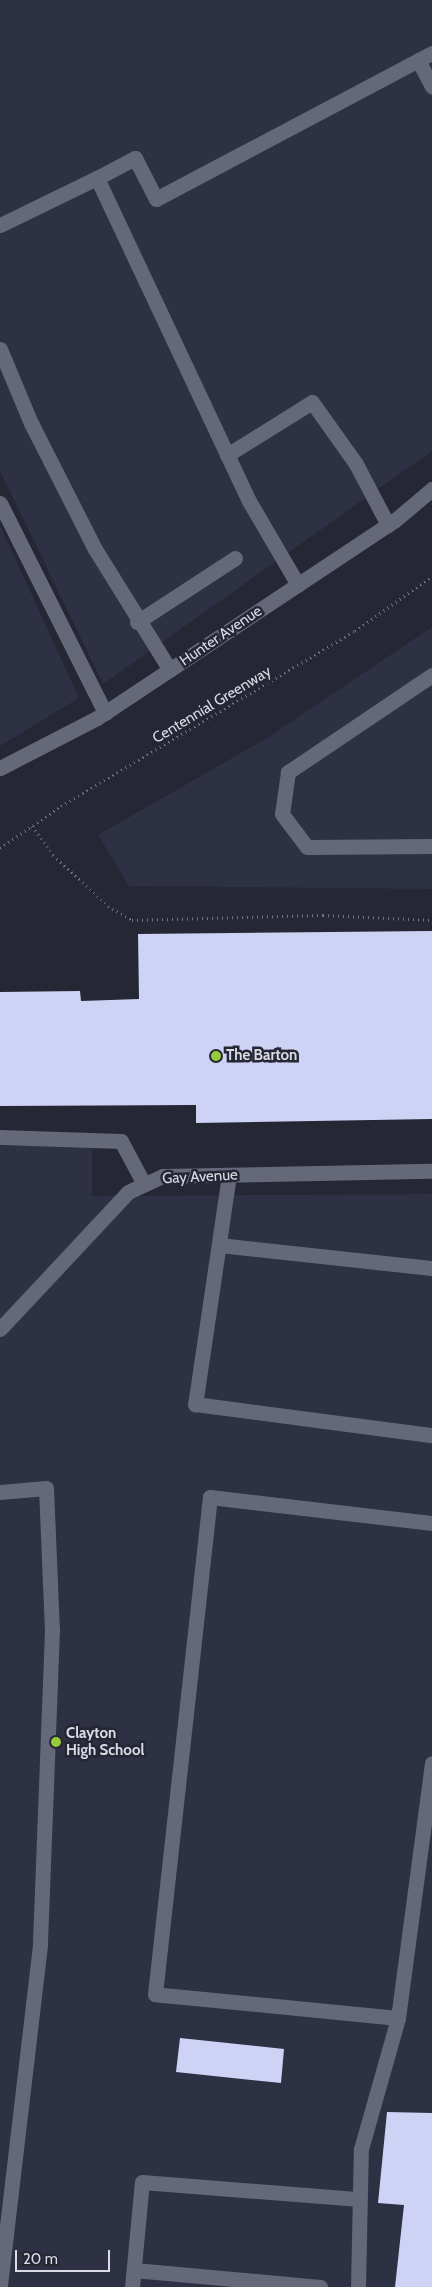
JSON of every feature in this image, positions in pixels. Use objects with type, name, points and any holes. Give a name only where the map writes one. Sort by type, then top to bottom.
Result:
[{"type":"street","points":[[0,225],[135,158],[156,200],[432,53]]},
{"type":"street","points":[[418,60],[432,86]]},
{"type":"street","points":[[97,178],[227,455],[298,585]]},
{"type":"street","points":[[0,349],[31,424],[137,622],[170,670]]},
{"type":"street","points":[[227,455],[312,402],[356,464],[388,525]]},
{"type":"street","name":"Hunter Avenue","points":[[0,768],[105,713],[388,525],[432,489]]},
{"type":"street","points":[[0,503],[105,713]]},
{"type":"street","points":[[137,622],[236,558]]},
{"type":"street","points":[[432,675],[288,772],[282,814],[307,847],[432,846]]},
{"type":"street","points":[[0,1137],[121,1141],[144,1184]]},
{"type":"street","name":"Gay Avenue","points":[[0,1329],[128,1192],[163,1176],[432,1171]]},
{"type":"street","points":[[229,1175],[195,1404],[432,1435]]},
{"type":"street","points":[[219,1245],[432,1268]]},
{"type":"street","points":[[0,1492],[46,1488],[52,1630],[40,1945],[0,2285]]},
{"type":"street","points":[[398,2018],[155,1994],[210,1497],[432,1523]]},
{"type":"street","points":[[358,2287],[361,2149],[398,2018],[432,1763]]},
{"type":"street","points":[[132,2287],[142,2182],[359,2200]]},
{"type":"street","points":[[134,2270],[320,2287]]},
{"type":"path","name":"Centennial Greenway","points":[[0,848],[32,826],[346,636],[432,576]]},
{"type":"path","points":[[32,826],[52,855],[108,906],[132,920],[323,915],[432,920]]},
{"type":"shaded area","points":[[0,0],[432,0],[432,451],[103,684],[0,471]]},
{"type":"shaded area","points":[[0,525],[79,698],[0,746]]},
{"type":"shaded area","points":[[432,627],[432,889],[129,886],[98,835],[267,738]]},
{"type":"shaded area","points":[[92,1145],[92,1196],[432,1194],[432,2287],[0,2287],[0,1146]]},
{"type":"building","name":"The Barton","points":[[432,931],[432,1119],[196,1123],[196,1105],[0,1106],[0,992],[80,991],[81,1001],[139,999],[138,934]]},
{"type":"building","points":[[180,2038],[284,2049],[281,2083],[176,2072]]},
{"type":"building","points":[[387,2112],[432,2113],[432,2287],[395,2287],[404,2205],[378,2203]]},
{"type":"place","name":"The Barton","points":[[216,1056]]},
{"type":"place","name":"Clayton High School","points":[[56,1742]]}]
